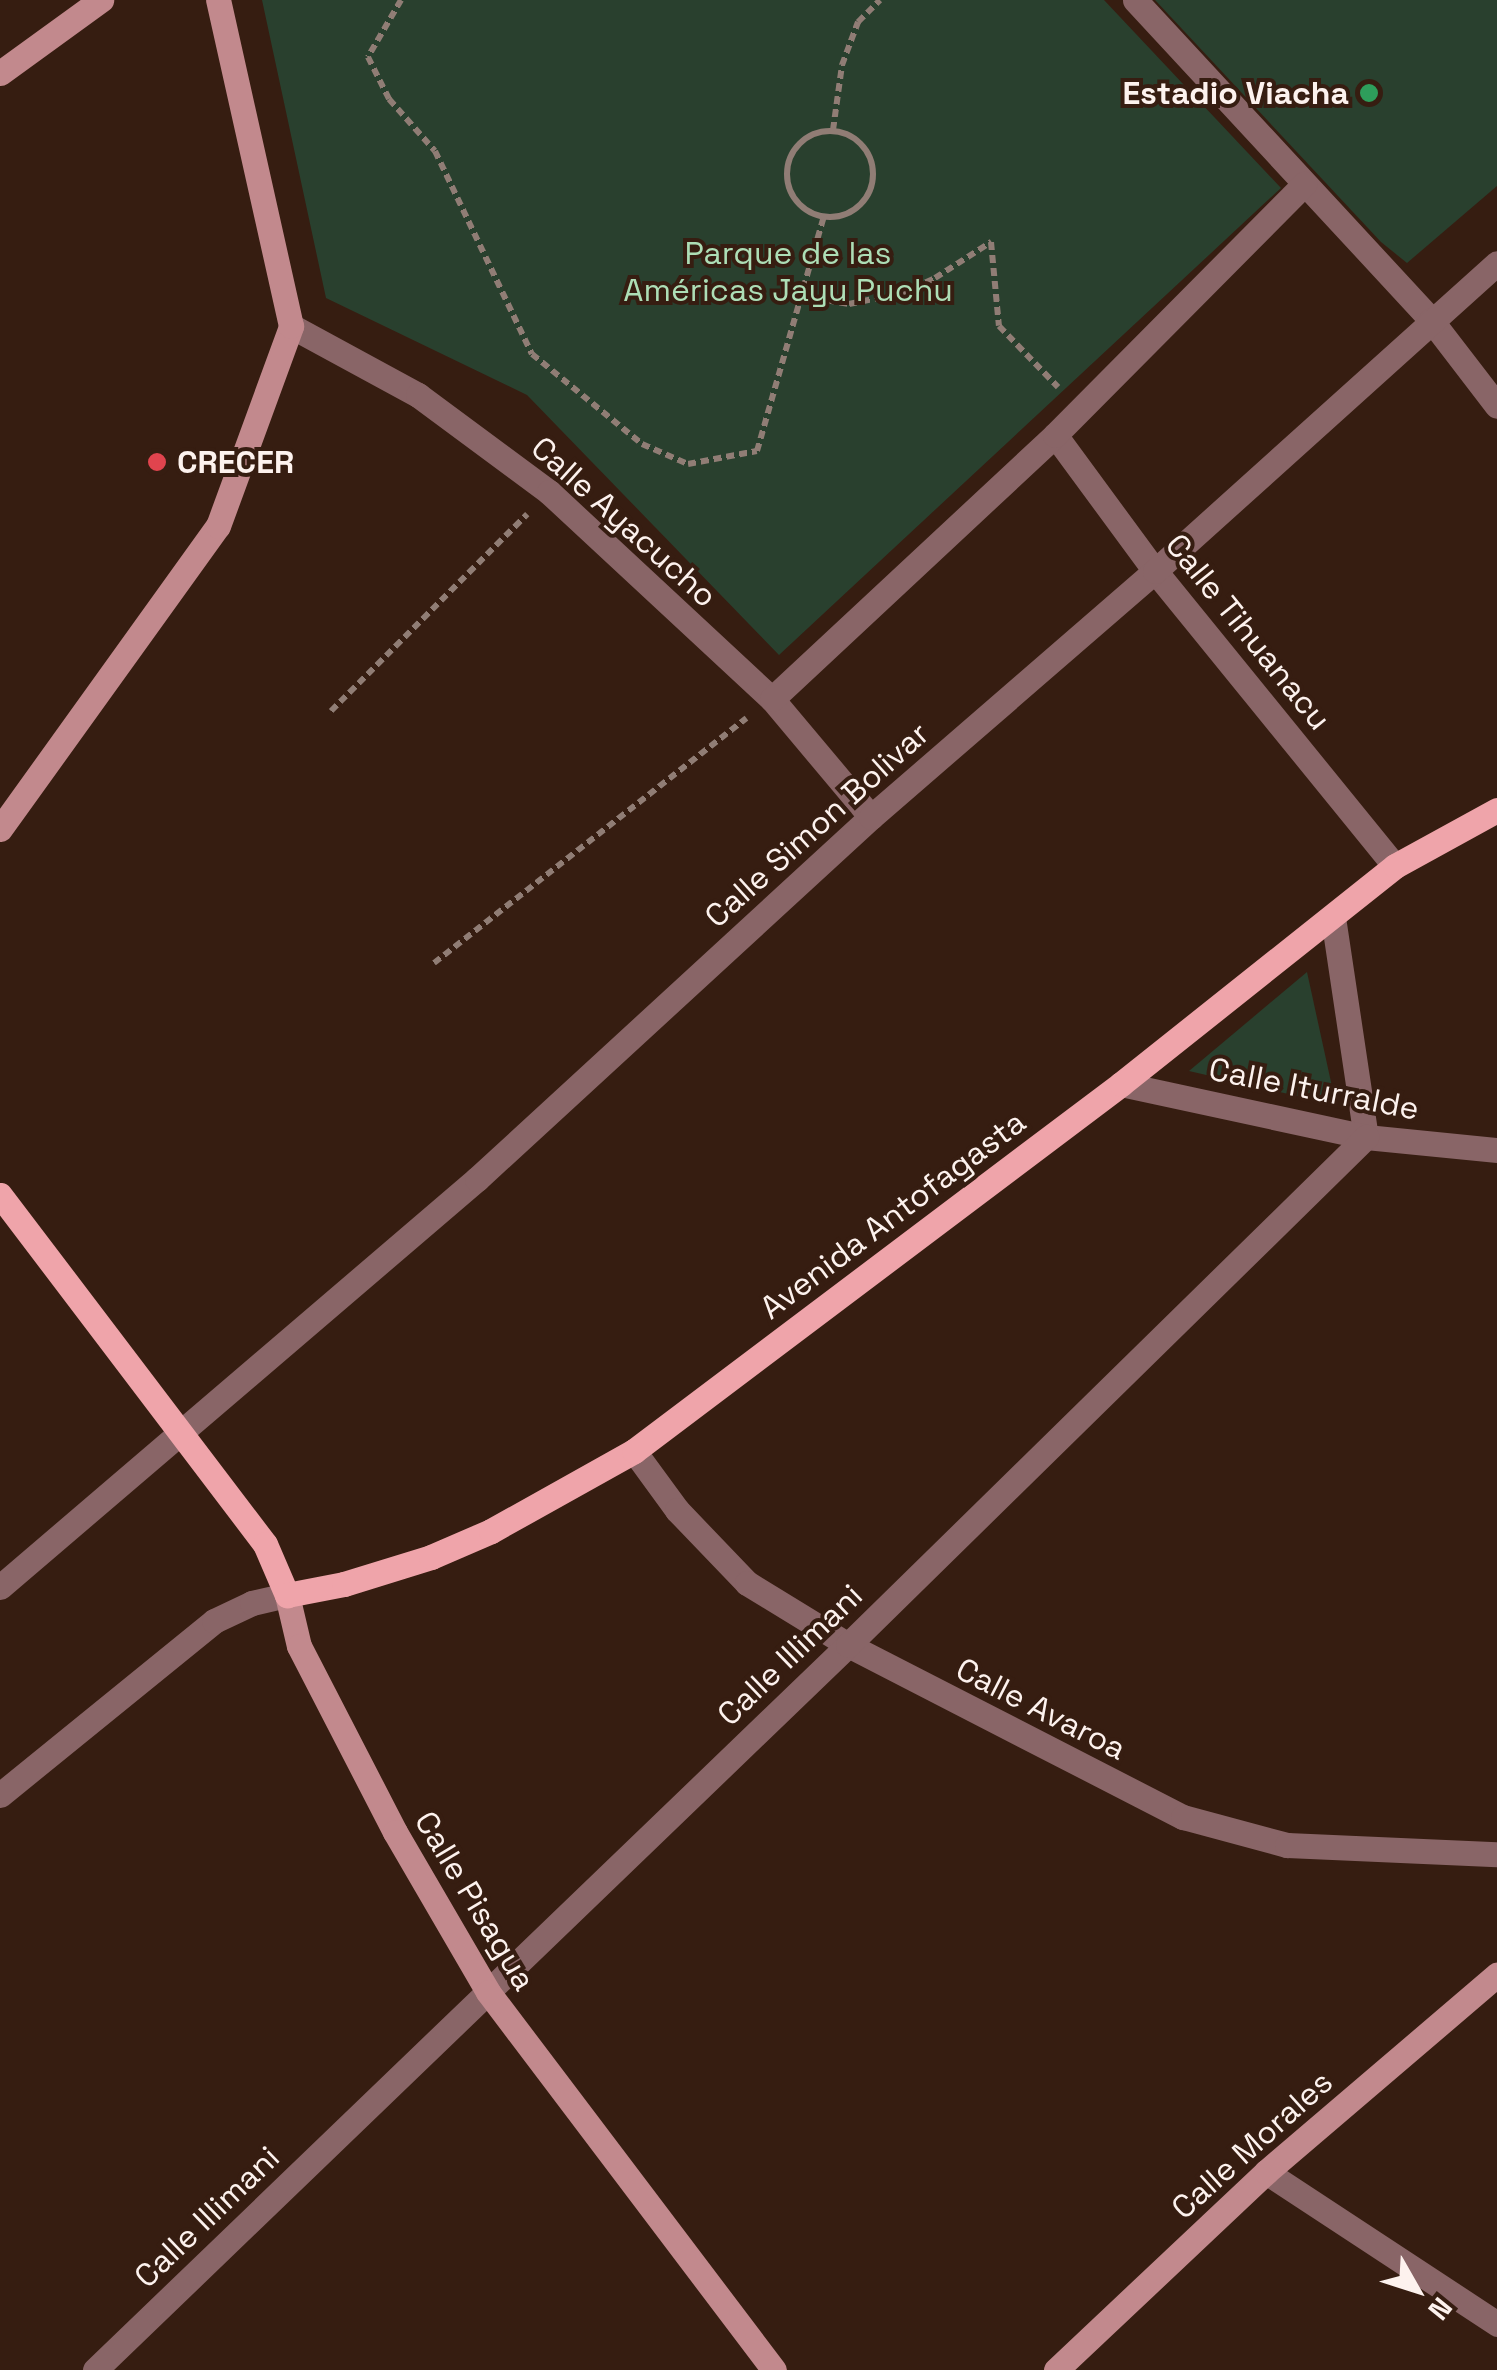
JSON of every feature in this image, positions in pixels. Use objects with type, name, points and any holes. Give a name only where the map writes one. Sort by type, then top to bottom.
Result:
[{"type":"main road","points":[[0,72],[101,0]]},
{"type":"main road","points":[[0,828],[218,526],[292,326],[218,0]]},
{"type":"main road","name":"Avenida Antofagasta","points":[[287,1595],[344,1584],[431,1557],[491,1531],[634,1451],[1121,1084],[1396,866],[1497,810]]},
{"type":"main road","name":"Calle Pisagua","points":[[0,1195],[265,1544],[287,1595],[299,1646],[395,1832],[488,1992],[774,2370]]},
{"type":"main road","name":"Calle Morales","points":[[1056,2370],[1266,2172],[1497,1975]]},
{"type":"street","points":[[1135,0],[1432,320],[1497,406]]},
{"type":"street","points":[[772,699],[1055,435],[1304,184]]},
{"type":"street","name":"Calle Simon Bolivar","points":[[0,1587],[476,1179],[871,817],[1155,571],[1497,263]]},
{"type":"street","name":"Calle Ayacucho","points":[[292,326],[418,395],[549,492],[772,699],[871,817]]},
{"type":"street","name":"Calle Tihuanacu","points":[[1055,435],[1155,571],[1396,866]]},
{"type":"street","points":[[1333,917],[1366,1138]]},
{"type":"street","name":"Calle Iturralde","points":[[1121,1084],[1366,1138],[1497,1150]]},
{"type":"street","name":"Calle Illimani","points":[[96,2370],[848,1645],[1366,1138]]},
{"type":"street","name":"Calle Avaroa","points":[[634,1451],[677,1510],[746,1583],[848,1645],[1183,1817],[1287,1845],[1497,1854]]},
{"type":"street","points":[[0,1795],[214,1622],[252,1603],[287,1595]]},
{"type":"street","points":[[1266,2172],[1497,2324]]},
{"type":"path","points":[[400,0],[368,57],[388,99],[435,151],[532,354],[642,444],[688,464],[756,451],[824,216]]},
{"type":"path","points":[[833,130],[842,65],[858,22],[880,0]]},
{"type":"path","points":[[833,130],[846,133],[867,151],[873,178],[862,203],[838,216],[824,216],[810,212],[790,191],[788,162],[805,138],[833,130]]},
{"type":"path","points":[[801,296],[849,304],[902,293],[935,278],[991,242],[999,326],[1080,409]]},
{"type":"path","points":[[331,710],[549,492]]},
{"type":"path","points":[[434,963],[772,699]]},
{"type":"green space","name":"Parque de las Américas Jayu Puchu","points":[[262,0],[1104,0],[1281,188],[779,655],[527,395],[326,298]]},
{"type":"green space","name":"Estadio Viacha","points":[[1155,0],[1497,0],[1497,186],[1407,263],[1381,242]]},
{"type":"green space","points":[[1307,972],[1336,1105],[1189,1071]]},
{"type":"place","name":"Estadio Viacha","points":[[1369,93]]},
{"type":"place","name":"CRECER","points":[[157,462]]}]
